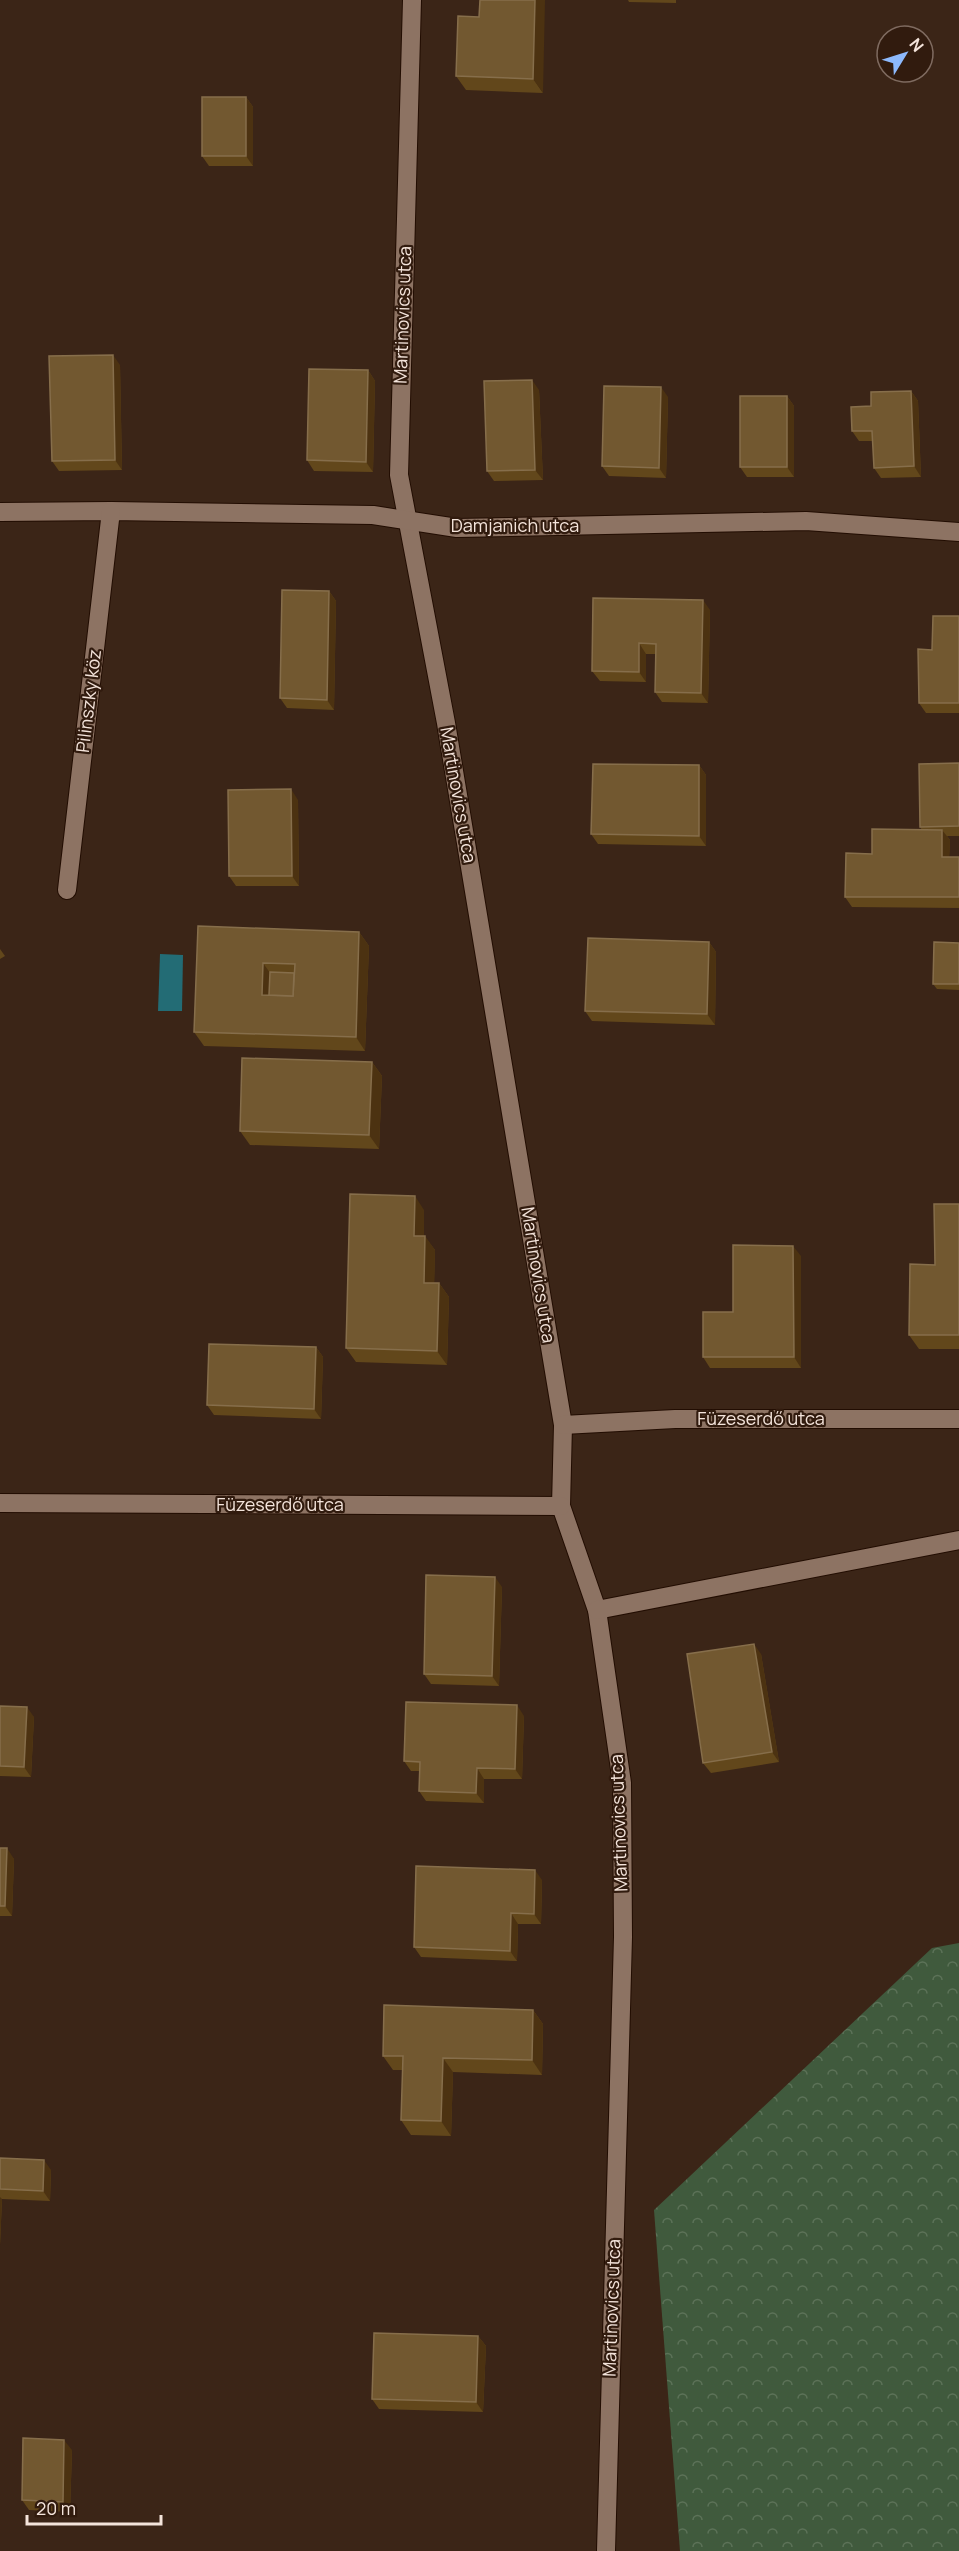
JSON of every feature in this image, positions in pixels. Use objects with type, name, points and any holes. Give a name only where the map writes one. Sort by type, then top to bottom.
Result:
[{"type":"street","name":"Martinovics utca","points":[[412,0],[399,475],[446,723],[563,1425],[561,1506],[597,1610],[622,1795],[623,1937],[606,2551]]},
{"type":"street","name":"Pilinszky köz","points":[[67,890],[111,511]]},
{"type":"street","name":"Damjanich utca","points":[[0,512],[373,514],[458,528],[806,521],[959,532]]},
{"type":"street","name":"Füzeserdő utca","points":[[563,1425],[675,1419],[959,1419]]},
{"type":"street","name":"Füzeserdő utca","points":[[0,1503],[561,1506]]},
{"type":"street","points":[[597,1610],[959,1540]]},
{"type":"green space","points":[[959,1943],[959,2551],[680,2551],[654,2210],[932,1948]]},
{"type":"water","points":[[160,954],[183,955],[182,1011],[158,1011]]},
{"type":"building","points":[[480,0],[535,0],[533,79],[456,76],[458,16],[479,17]]},
{"type":"building","points":[[202,97],[246,97],[246,156],[202,156]]},
{"type":"building","points":[[113,355],[115,460],[52,461],[49,356]]},
{"type":"building","points":[[309,369],[368,370],[366,462],[307,460]]},
{"type":"building","points":[[532,380],[535,470],[487,471],[484,381]]},
{"type":"building","points":[[604,386],[661,387],[659,468],[602,466]]},
{"type":"building","points":[[911,391],[914,466],[874,468],[872,431],[852,431],[851,407],[871,406],[871,392]]},
{"type":"building","points":[[740,396],[787,396],[787,467],[740,467]]},
{"type":"building","points":[[282,590],[329,591],[327,700],[280,698]]},
{"type":"building","points":[[593,598],[703,600],[701,693],[655,692],[656,644],[639,643],[639,672],[592,671]]},
{"type":"building","points":[[933,616],[959,616],[959,703],[919,703],[918,649],[932,650]]},
{"type":"building","points":[[959,763],[959,826],[920,827],[919,764]]},
{"type":"building","points":[[593,764],[699,765],[699,836],[591,834]]},
{"type":"building","points":[[291,789],[292,876],[229,876],[228,790]]},
{"type":"building","points":[[872,829],[942,830],[942,857],[959,857],[959,897],[845,897],[846,853],[872,854]]},
{"type":"building","points":[[198,926],[359,932],[356,1037],[194,1032]],"holes":[[[263,963],[295,964],[293,996],[262,995]]]},
{"type":"building","points":[[588,938],[709,942],[707,1014],[585,1011]]},
{"type":"building","points":[[934,942],[959,943],[959,984],[933,984]]},
{"type":"building","points":[[270,972],[294,973],[293,996],[269,995]]},
{"type":"building","points":[[242,1058],[372,1062],[369,1135],[240,1131]]},
{"type":"building","points":[[350,1194],[415,1196],[414,1236],[425,1236],[424,1283],[439,1283],[437,1351],[346,1348]]},
{"type":"building","points":[[934,1204],[959,1204],[959,1335],[909,1335],[910,1264],[935,1265]]},
{"type":"building","points":[[733,1245],[793,1246],[794,1357],[703,1357],[703,1312],[733,1312]]},
{"type":"building","points":[[209,1344],[316,1347],[314,1409],[207,1405]]},
{"type":"building","points":[[426,1575],[495,1577],[492,1676],[424,1674]]},
{"type":"building","points":[[754,1644],[772,1752],[703,1763],[687,1654]]},
{"type":"building","points":[[406,1702],[517,1705],[515,1769],[477,1768],[476,1793],[419,1791],[420,1762],[404,1761]]},
{"type":"building","points":[[0,1706],[27,1707],[24,1767],[0,1766]]},
{"type":"building","points":[[0,1848],[7,1848],[5,1906],[0,1906]]},
{"type":"building","points":[[416,1866],[535,1870],[534,1914],[511,1913],[510,1951],[414,1947]]},
{"type":"building","points":[[384,2005],[533,2010],[532,2060],[443,2058],[441,2121],[401,2120],[403,2056],[383,2056]]},
{"type":"building","points":[[0,2158],[44,2160],[43,2191],[0,2189]]},
{"type":"building","points":[[374,2333],[478,2336],[476,2402],[372,2399]]},
{"type":"building","points":[[23,2438],[64,2440],[63,2502],[22,2500]]}]
